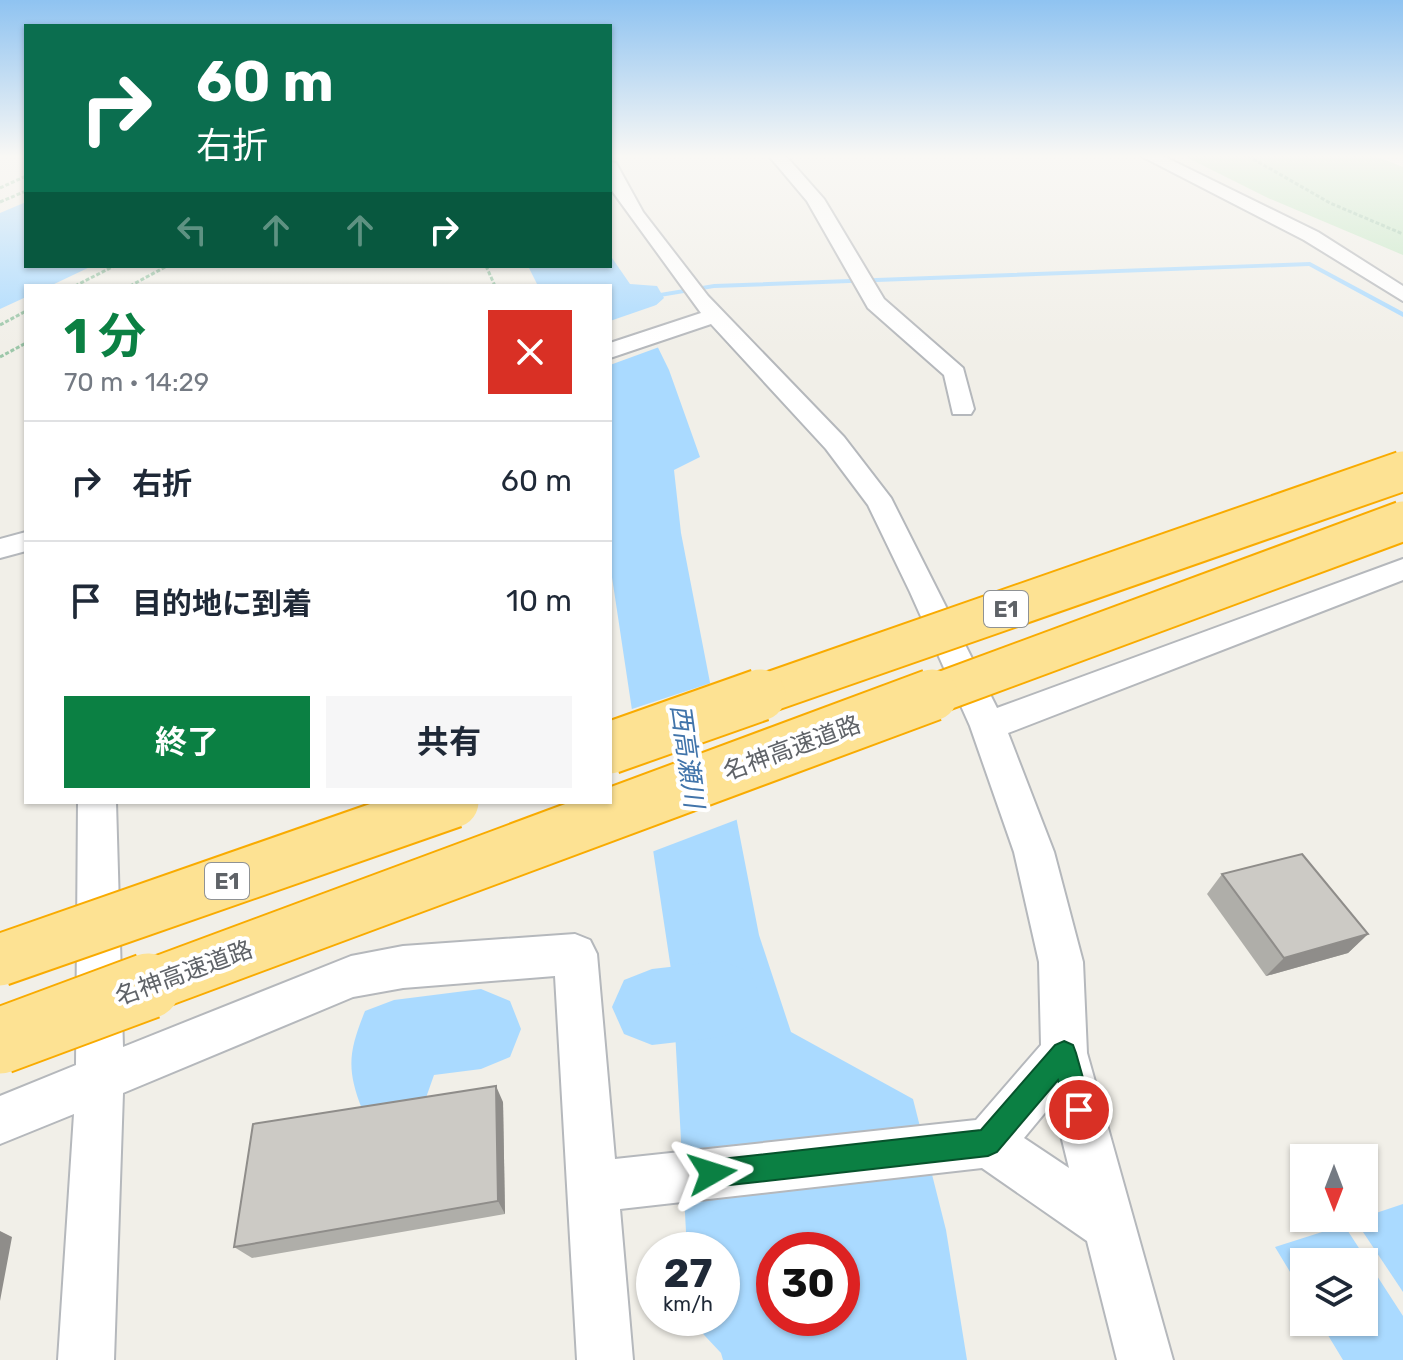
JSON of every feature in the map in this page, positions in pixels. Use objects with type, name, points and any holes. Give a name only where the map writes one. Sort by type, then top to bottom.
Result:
[{"type":"highway","name":"E1","points":[[612,747],[1403,471]]},
{"type":"highway","name":"名神高速道路","points":[[0,1041],[1403,521]]},
{"type":"highway","name":"E1","points":[[0,960],[447,804]]},
{"type":"street","points":[[639,219],[707,308],[835,443],[881,504],[988,726],[1034,852],[1061,962],[1064,1053],[1145,1360]]},
{"type":"street","points":[[827,219],[876,303],[955,373],[962,409]]},
{"type":"street","points":[[1278,219],[1403,272]]},
{"type":"street","points":[[1311,236],[1403,295]]},
{"type":"street","points":[[612,332],[707,308]]},
{"type":"street","points":[[612,350],[707,308]]},
{"type":"street","points":[[0,549],[24,542]]},
{"type":"street","points":[[0,567],[24,560]]},
{"type":"street","points":[[988,726],[1403,569]]},
{"type":"street","points":[[86,1360],[100,1079],[97,804]]},
{"type":"street","points":[[0,1120],[351,977],[403,967],[575,954],[605,1360]]},
{"type":"street","points":[[988,1143],[1064,1053]]},
{"type":"street","points":[[590,1187],[988,1143],[1109,1225]]},
{"type":"path","points":[[1369,219],[1403,234]]},
{"type":"path","points":[[79,284],[110,268]]},
{"type":"path","points":[[134,284],[163,268]]},
{"type":"path","points":[[0,325],[24,312]]},
{"type":"path","points":[[0,357],[24,344]]},
{"type":"green space","points":[[1319,219],[1403,219],[1403,255]]},
{"type":"water","points":[[0,219],[24,219],[24,268],[88,268],[54,284],[24,284],[24,298],[0,309]]},
{"type":"water","name":"西高瀬川","points":[[612,258],[630,284],[657,286],[664,298],[643,317],[669,370],[700,457],[674,470],[681,533],[759,935],[791,1032],[913,1099],[946,1230],[967,1360],[723,1360],[721,1353],[705,1336],[740,1336],[740,1232],[686,1232],[672,976],[612,577],[612,284],[537,284],[529,268],[612,268]]},
{"type":"water","points":[[1403,1204],[1403,1292],[1378,1254],[1378,1248],[1374,1248],[1363,1232],[1378,1232],[1378,1212]]},
{"type":"water","points":[[1322,1232],[1349,1232],[1359,1248],[1290,1248],[1290,1272],[1275,1247]]},
{"type":"water","points":[[1378,1277],[1403,1316],[1403,1360],[1343,1360],[1328,1336],[1378,1336]]},
{"type":"pier","points":[[665,302],[648,317],[662,346],[612,364],[612,320]]},
{"type":"pier","points":[[714,682],[741,818],[649,853],[629,710]]},
{"type":"building","points":[[1302,854],[1368,934],[1284,958],[1222,874]]},
{"type":"building","points":[[496,1086],[498,1201],[234,1247],[253,1124]]},
{"type":"waterway","points":[[648,297],[714,286],[1310,264],[1403,315]]},
{"type":"waterway","points":[[652,1007],[722,999]]},
{"type":"waterway","points":[[392,1079],[394,1040],[481,1029]]},
{"type":"route","points":[[712,1173],[988,1143],[1064,1053],[1079,1110]]}]
